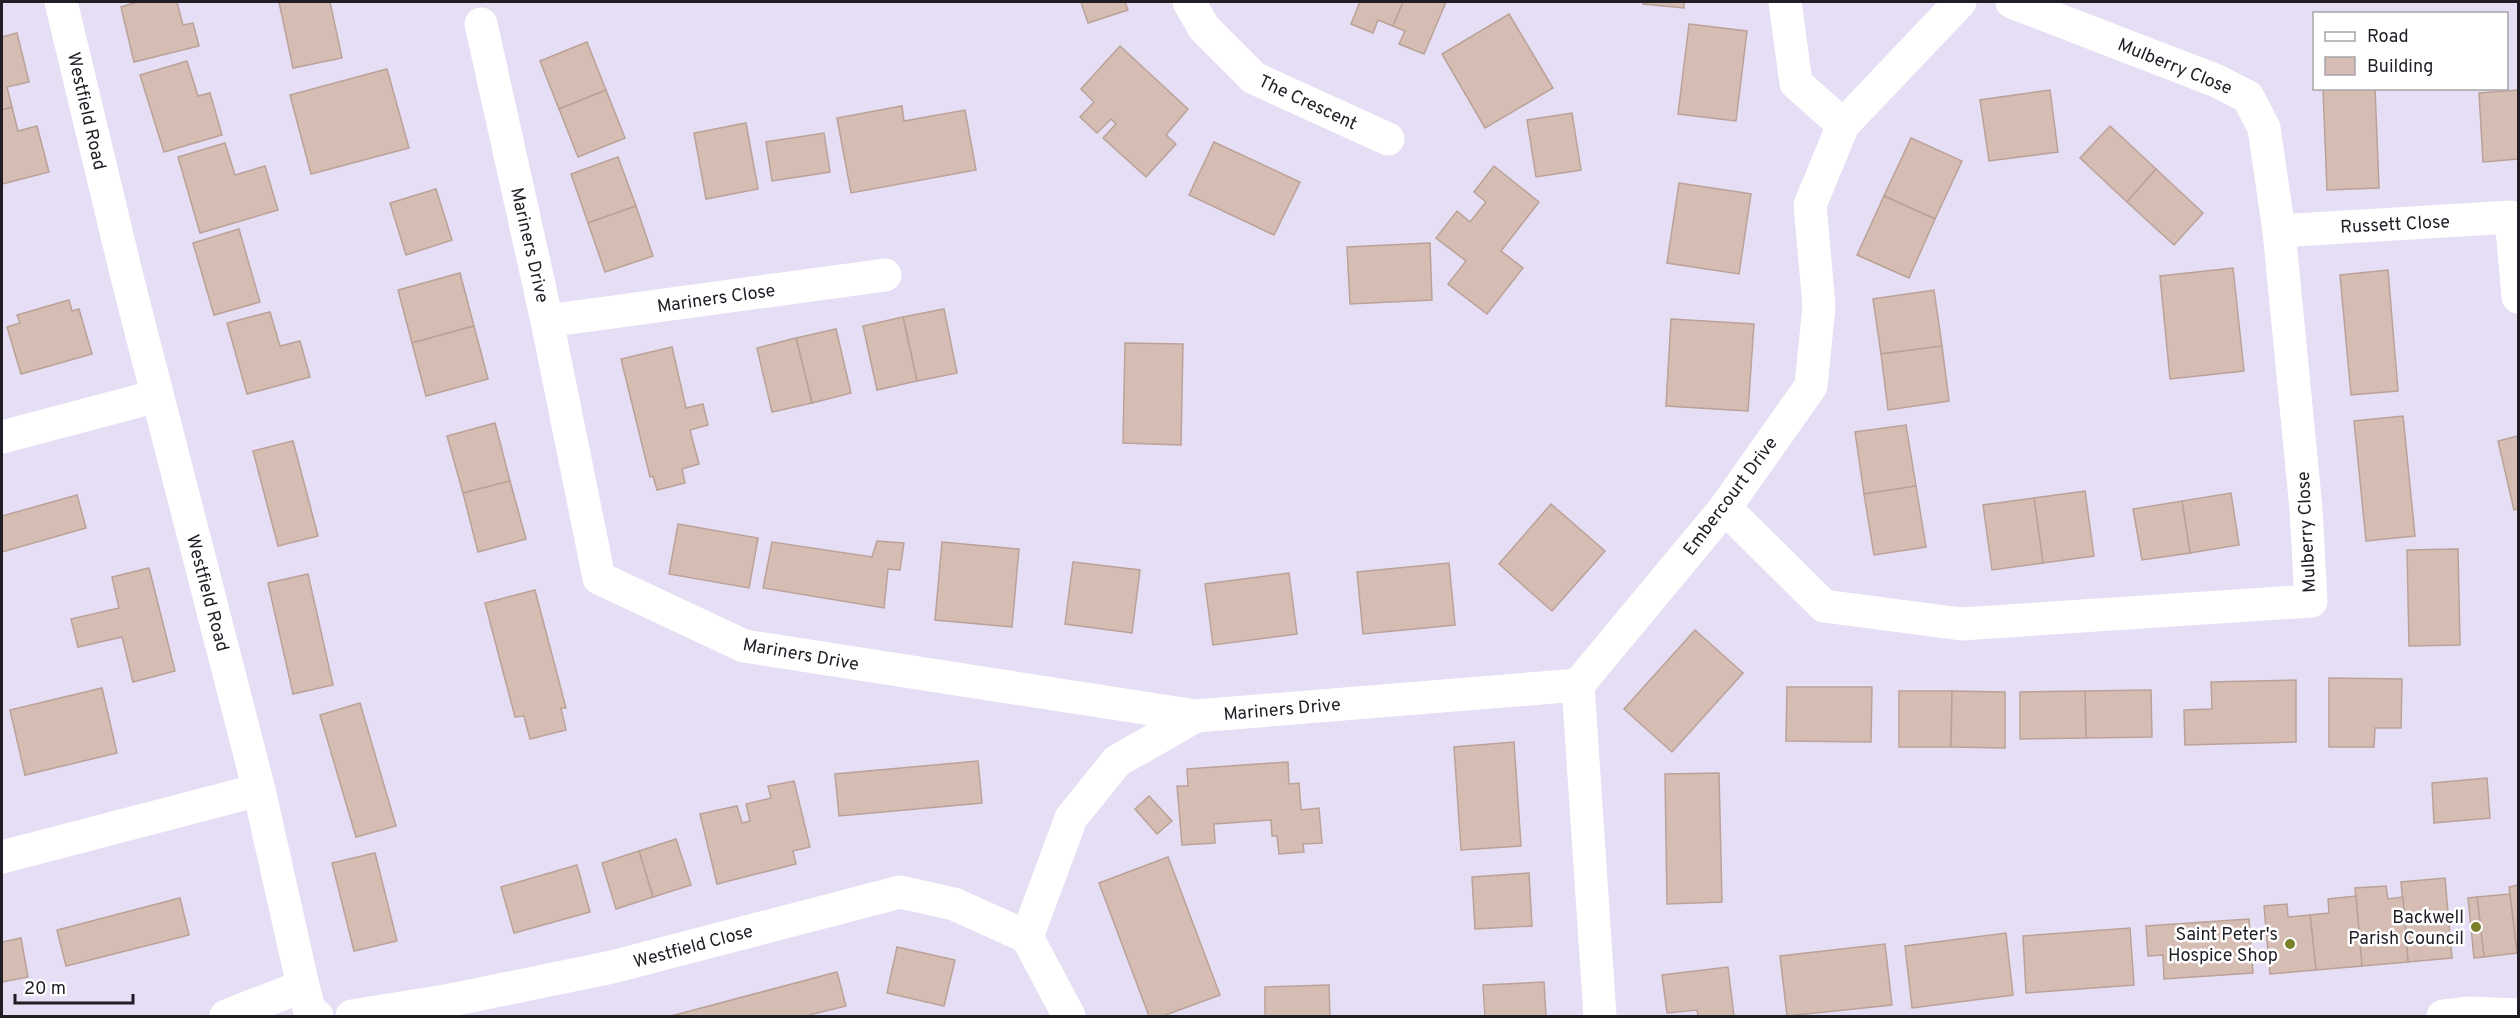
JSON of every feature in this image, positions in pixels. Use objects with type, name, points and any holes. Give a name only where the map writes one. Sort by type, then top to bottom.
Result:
[{"type":"street","name":"Westfield Road","points":[[62,2],[157,396],[259,790],[303,986]]},
{"type":"street","name":"The Crescent","points":[[1189,2],[1204,28],[1254,78],[1388,138]]},
{"type":"street","points":[[1785,2],[1796,83],[1843,125]]},
{"type":"street","name":"Embercourt Drive","points":[[1578,685],[1725,508],[1811,386],[1819,306],[1810,205],[1843,125],[1960,2]]},
{"type":"street","name":"Mulberry Close","points":[[1725,508],[1824,606],[1961,624],[2311,602],[2306,509],[2279,231],[2264,128],[2248,97],[2217,81],[2012,2]]},
{"type":"street","name":"Mariners Drive","points":[[480,24],[547,321],[599,578],[744,646],[1197,716],[1578,685]]},
{"type":"street","name":"Russett Close","points":[[2279,231],[2515,217],[2518,297]]},
{"type":"street","name":"Mariners Close","points":[[547,321],[885,275]]},
{"type":"street","points":[[2,437],[157,396]]},
{"type":"street","points":[[1578,685],[1600,1017]]},
{"type":"street","points":[[1069,1017],[1027,937],[1071,818],[1117,761],[1197,716]]},
{"type":"street","points":[[2,857],[259,790]]},
{"type":"street","name":"Westfield Close","points":[[352,1017],[455,1008],[900,892],[954,904],[1027,937]]},
{"type":"street","points":[[226,1017],[303,986],[310,1012],[317,1017]]},
{"type":"street","points":[[2443,1017],[2467,1013],[2518,1015]]},
{"type":"building","points":[[137,2],[177,2],[183,25],[193,23],[199,46],[134,62],[121,7]]},
{"type":"building","points":[[279,2],[330,2],[342,58],[293,68]]},
{"type":"building","points":[[1081,2],[1125,2],[1128,10],[1088,23]]},
{"type":"building","points":[[1360,2],[1403,2],[1393,26],[1378,20],[1373,33],[1351,24]]},
{"type":"building","points":[[1403,2],[1446,2],[1424,54],[1399,44],[1405,31],[1393,26]]},
{"type":"building","points":[[1643,2],[1684,2],[1684,8],[1643,4]]},
{"type":"building","points":[[1509,14],[1553,88],[1485,128],[1442,54]]},
{"type":"building","points":[[1689,24],[1747,31],[1736,121],[1678,114]]},
{"type":"building","points":[[17,33],[29,82],[7,87],[12,107],[2,110],[2,37]]},
{"type":"building","points":[[587,42],[606,90],[559,109],[540,61]]},
{"type":"building","points":[[1120,46],[1188,109],[1166,135],[1176,144],[1146,177],[1103,138],[1116,124],[1111,119],[1097,133],[1080,117],[1094,102],[1081,89]]},
{"type":"building","points":[[187,61],[198,96],[210,93],[222,135],[164,152],[140,75]]},
{"type":"building","points":[[387,69],[409,148],[311,174],[290,95]]},
{"type":"building","points":[[606,90],[625,138],[578,157],[559,109]]},
{"type":"building","points":[[2050,90],[2058,152],[1989,161],[1980,100]]},
{"type":"building","points":[[2323,90],[2375,90],[2379,188],[2327,190]]},
{"type":"building","points":[[2518,90],[2518,159],[2483,162],[2479,93]]},
{"type":"building","points":[[902,106],[904,121],[965,110],[976,170],[851,193],[837,118]]},
{"type":"building","points":[[12,107],[18,131],[37,126],[49,172],[2,184],[2,110]]},
{"type":"building","points":[[1572,113],[1581,170],[1536,177],[1527,120]]},
{"type":"building","points":[[746,123],[758,189],[706,199],[694,133]]},
{"type":"building","points":[[2110,126],[2156,169],[2127,202],[2080,158]]},
{"type":"building","points":[[824,133],[830,172],[772,181],[766,142]]},
{"type":"building","points":[[1911,138],[1962,161],[1935,219],[1884,196]]},
{"type":"building","points":[[1214,142],[1300,182],[1274,235],[1189,195]]},
{"type":"building","points":[[225,143],[235,175],[265,166],[278,210],[200,233],[178,157]]},
{"type":"building","points":[[618,157],[636,206],[588,223],[571,174]]},
{"type":"building","points":[[1494,166],[1539,202],[1501,251],[1523,268],[1487,314],[1448,284],[1466,261],[1436,238],[1457,211],[1470,222],[1486,202],[1474,192]]},
{"type":"building","points":[[2156,169],[2203,213],[2174,245],[2127,202]]},
{"type":"building","points":[[1679,183],[1751,194],[1739,274],[1667,263]]},
{"type":"building","points":[[436,189],[452,240],[406,255],[390,203]]},
{"type":"building","points":[[1884,196],[1935,219],[1909,278],[1857,255]]},
{"type":"building","points":[[636,206],[653,256],[605,272],[588,223]]},
{"type":"building","points":[[239,229],[260,302],[214,315],[193,243]]},
{"type":"building","points":[[1430,243],[1432,300],[1350,304],[1347,247]]},
{"type":"building","points":[[2233,268],[2244,371],[2170,379],[2160,276]]},
{"type":"building","points":[[2388,270],[2398,391],[2351,395],[2340,275]]},
{"type":"building","points":[[460,273],[474,326],[412,343],[398,290]]},
{"type":"building","points":[[1934,290],[1942,346],[1881,354],[1873,299]]},
{"type":"building","points":[[69,300],[72,311],[79,309],[92,354],[21,374],[7,327],[20,323],[17,315]]},
{"type":"building","points":[[944,309],[957,373],[917,381],[903,317]]},
{"type":"building","points":[[270,312],[280,346],[300,341],[310,377],[247,394],[227,323]]},
{"type":"building","points":[[903,317],[917,381],[877,390],[863,326]]},
{"type":"building","points":[[1671,319],[1754,324],[1748,411],[1666,406]]},
{"type":"building","points":[[474,326],[488,379],[426,396],[412,343]]},
{"type":"building","points":[[836,329],[851,393],[812,403],[796,338]]},
{"type":"building","points":[[796,338],[812,403],[772,412],[757,348]]},
{"type":"building","points":[[1125,343],[1183,344],[1181,445],[1123,443]]},
{"type":"building","points":[[1942,346],[1949,401],[1888,410],[1881,354]]},
{"type":"building","points":[[672,347],[686,408],[703,404],[708,425],[690,430],[699,464],[682,469],[685,483],[657,490],[653,476],[650,477],[621,359]]},
{"type":"building","points":[[2403,416],[2415,536],[2366,541],[2354,421]]},
{"type":"building","points":[[495,423],[510,481],[463,493],[447,436]]},
{"type":"building","points":[[1906,425],[1916,486],[1864,494],[1855,432]]},
{"type":"building","points":[[2518,436],[2518,509],[2514,510],[2498,441]]},
{"type":"building","points":[[293,441],[318,536],[278,546],[253,451]]},
{"type":"building","points":[[510,481],[526,539],[478,552],[463,493]]},
{"type":"building","points":[[1916,486],[1926,547],[1874,555],[1864,494]]},
{"type":"building","points":[[2085,491],[2094,556],[2043,563],[2034,498]]},
{"type":"building","points":[[2231,493],[2239,545],[2190,553],[2182,501]]},
{"type":"building","points":[[77,495],[86,528],[2,552],[2,516]]},
{"type":"building","points":[[2034,498],[2043,563],[1992,570],[1983,505]]},
{"type":"building","points":[[2182,501],[2190,553],[2142,560],[2133,509]]},
{"type":"building","points":[[1551,504],[1605,551],[1552,611],[1499,564]]},
{"type":"building","points":[[678,524],[758,538],[749,588],[669,574]]},
{"type":"building","points":[[877,541],[904,543],[900,570],[888,569],[884,608],[763,588],[772,542],[872,557]]},
{"type":"building","points":[[942,542],[1019,549],[1012,627],[935,620]]},
{"type":"building","points":[[2458,549],[2460,645],[2409,646],[2407,550]]},
{"type":"building","points":[[1073,562],[1140,570],[1132,633],[1065,624]]},
{"type":"building","points":[[1449,563],[1455,625],[1363,634],[1357,572]]},
{"type":"building","points":[[149,568],[175,671],[133,682],[122,637],[78,647],[71,619],[119,608],[112,577]]},
{"type":"building","points":[[1289,573],[1297,634],[1213,645],[1205,584]]},
{"type":"building","points":[[308,574],[333,685],[293,694],[268,583]]},
{"type":"building","points":[[535,590],[566,708],[561,708],[566,730],[530,739],[524,716],[515,717],[485,603]]},
{"type":"building","points":[[1695,630],[1743,673],[1672,752],[1624,709]]},
{"type":"building","points":[[2329,678],[2402,679],[2401,728],[2375,728],[2374,747],[2329,747]]},
{"type":"building","points":[[2296,680],[2296,742],[2185,745],[2184,710],[2212,709],[2211,682]]},
{"type":"building","points":[[1787,687],[1872,687],[1871,742],[1786,741]]},
{"type":"building","points":[[102,688],[117,753],[25,775],[10,710]]},
{"type":"building","points":[[2151,690],[2152,737],[2086,738],[2085,691]]},
{"type":"building","points":[[1899,691],[1952,691],[1951,747],[1899,747]]},
{"type":"building","points":[[1952,691],[2005,692],[2005,748],[1951,747]]},
{"type":"building","points":[[2085,691],[2086,738],[2020,739],[2020,692]]},
{"type":"building","points":[[360,703],[396,826],[356,837],[320,715]]},
{"type":"building","points":[[1514,742],[1521,846],[1461,850],[1454,747]]},
{"type":"building","points":[[978,761],[982,803],[839,816],[835,774]]},
{"type":"building","points":[[1288,762],[1289,784],[1299,783],[1301,810],[1319,808],[1322,843],[1303,844],[1304,852],[1279,854],[1277,836],[1272,836],[1271,820],[1214,824],[1215,843],[1182,845],[1177,786],[1188,786],[1187,769]]},
{"type":"building","points":[[1719,773],[1722,902],[1667,904],[1665,774]]},
{"type":"building","points":[[2487,778],[2490,818],[2434,823],[2432,783]]},
{"type":"building","points":[[794,781],[810,847],[793,851],[796,864],[717,884],[700,814],[737,806],[742,823],[750,821],[746,804],[771,798],[768,786]]},
{"type":"building","points":[[1149,796],[1172,821],[1157,834],[1135,809]]},
{"type":"building","points":[[676,839],[691,885],[653,897],[639,851]]},
{"type":"building","points":[[639,851],[653,897],[616,909],[602,863]]},
{"type":"building","points":[[375,853],[397,941],[354,951],[332,863]]},
{"type":"building","points":[[1168,857],[1220,995],[1163,1016],[1149,1016],[1099,883]]},
{"type":"building","points":[[577,865],[590,912],[514,933],[501,887]]},
{"type":"building","points":[[1529,873],[1532,926],[1475,929],[1472,877]]},
{"type":"building","points":[[2445,878],[2452,958],[2408,962],[2401,882]]},
{"type":"building","points":[[2518,885],[2518,953],[2517,953],[2509,887]]},
{"type":"building","points":[[2386,886],[2388,899],[2403,897],[2408,962],[2362,966],[2355,888]]},
{"type":"building","points":[[2510,894],[2517,953],[2484,957],[2477,897]]},
{"type":"building","points":[[2356,896],[2362,966],[2316,970],[2310,915],[2329,913],[2328,899]]},
{"type":"building","name":"Backwell Parish Council","points":[[2477,897],[2484,957],[2474,958],[2468,898]]},
{"type":"building","points":[[180,898],[189,935],[66,966],[57,930]]},
{"type":"building","name":"Saint Peter's Hospice Shop","points":[[2287,904],[2288,917],[2310,915],[2316,970],[2270,974],[2264,906]]},
{"type":"building","points":[[2249,919],[2253,973],[2164,979],[2163,955],[2148,956],[2146,926]]},
{"type":"building","points":[[2130,928],[2134,985],[2026,993],[2023,936]]},
{"type":"building","points":[[2006,933],[2013,995],[1912,1008],[1905,946]]},
{"type":"building","points":[[21,938],[28,977],[2,982],[2,942]]},
{"type":"building","points":[[1885,944],[1892,1005],[1787,1016],[1780,956]]},
{"type":"building","points":[[897,947],[955,960],[944,1006],[887,993]]},
{"type":"building","points":[[1728,967],[1734,1016],[1698,1016],[1697,1010],[1667,1013],[1662,975]]},
{"type":"building","points":[[837,972],[846,1006],[805,1016],[671,1016]]},
{"type":"building","points":[[1544,982],[1546,1016],[1485,1016],[1483,985]]},
{"type":"building","points":[[1329,985],[1330,1016],[1265,1016],[1265,987]]},
{"type":"place","name":"Backwell Parish Council","points":[[2476,927]]},
{"type":"place","name":"Saint Peter's Hospice Shop","points":[[2290,944]]}]
